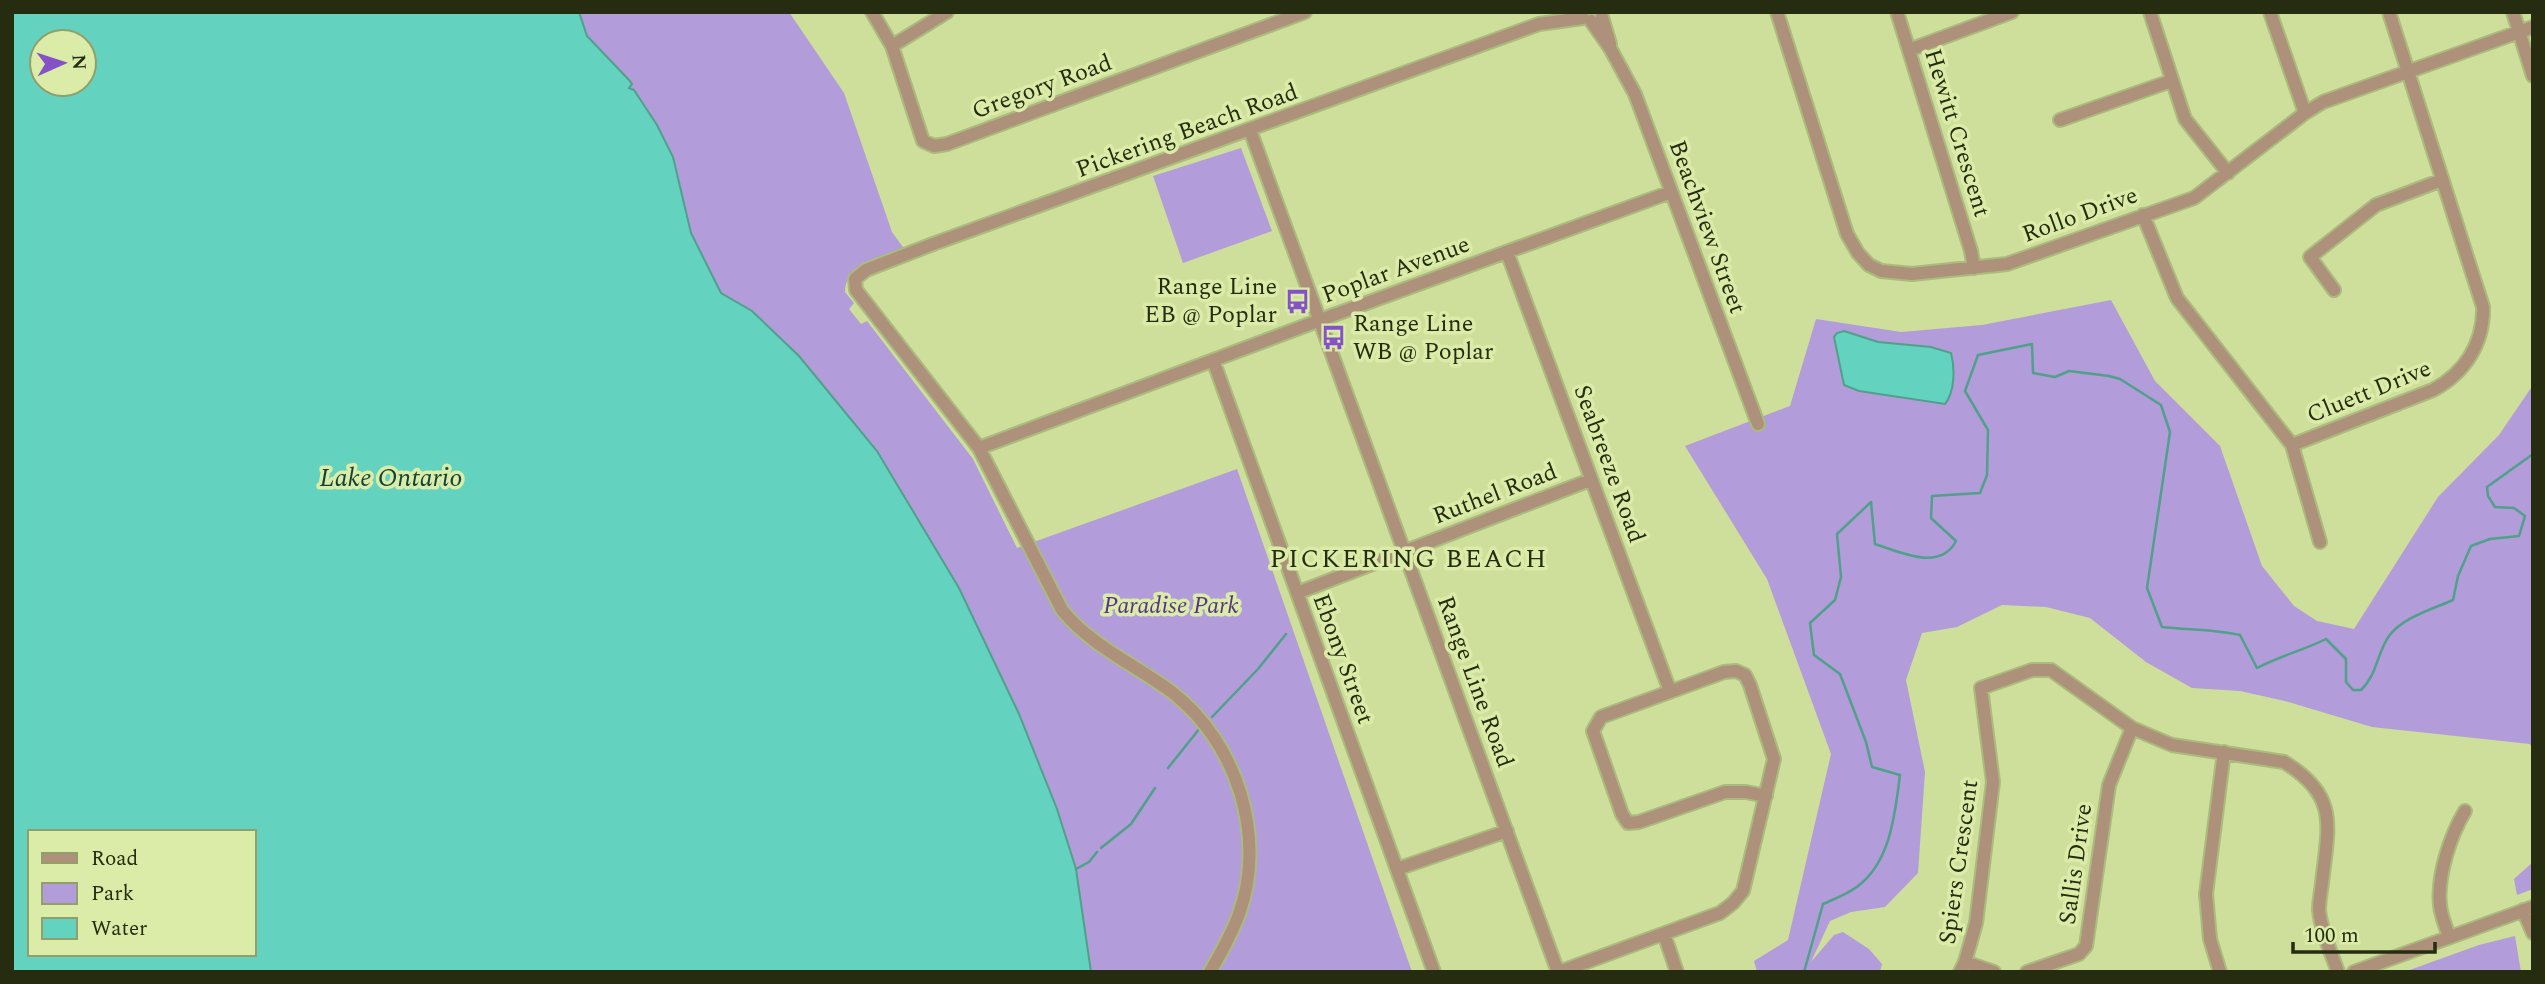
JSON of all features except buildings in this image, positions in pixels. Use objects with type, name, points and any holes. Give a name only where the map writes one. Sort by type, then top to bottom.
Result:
[{"type":"street","name":"Gregory Road","points":[[872,12],[892,46],[923,141],[934,146],[947,144],[1305,12]]},
{"type":"street","points":[[892,46],[947,12]]},
{"type":"street","name":"Pickering Beach Road","points":[[1539,24],[1558,12]]},
{"type":"street","name":"Rollo Drive","points":[[1777,12],[1847,234],[1857,253],[1868,265],[1881,271],[1912,274],[2007,264],[2194,198],[2323,102],[2533,27]]},
{"type":"street","name":"Hewitt Crescent","points":[[1896,12],[1968,240],[1974,268]]},
{"type":"street","points":[[1909,50],[2012,12]]},
{"type":"street","points":[[2150,12],[2185,118],[2228,173]]},
{"type":"street","points":[[2270,12],[2305,113]]},
{"type":"street","name":"Cluett Drive","points":[[2143,215],[2177,298],[2292,445],[2433,390],[2449,381],[2461,370],[2476,347],[2484,325],[2483,307],[2389,12]]},
{"type":"street","points":[[2513,12],[2533,76]]},
{"type":"street","name":"Pickering Beach Road","points":[[979,448],[856,290],[854,283],[860,272],[1539,24],[1592,16]]},
{"type":"street","name":"Beachview Street","points":[[1592,16],[1635,94],[1758,424]]},
{"type":"street","points":[[2060,120],[2171,80]]},
{"type":"street","name":"Range Line Road","points":[[1250,131],[1559,972]]},
{"type":"street","points":[[2333,290],[2310,257],[2376,205],[2442,180]]},
{"type":"street","name":"Poplar Avenue","points":[[979,448],[1671,192]]},
{"type":"street","name":"Seabreeze Road","points":[[1507,252],[1560,388],[1590,480],[1670,691]]},
{"type":"street","name":"Ebony Street","points":[[1213,360],[1434,972]]},
{"type":"street","points":[[2292,445],[2320,541]]},
{"type":"street","points":[[979,448],[1062,610],[1074,625],[1097,644],[1153,679],[1187,705],[1214,736],[1232,771],[1245,813],[1248,870],[1240,913],[1210,972]]},
{"type":"street","name":"Ruthel Road","points":[[1297,593],[1590,480]]},
{"type":"street","name":"Spiers Crescent","points":[[1963,967],[1976,923],[1993,782],[1981,688],[2032,670],[2050,670],[2132,728],[2172,745],[2284,762],[2300,771],[2314,785],[2324,802],[2329,822],[2319,909],[2323,930],[2338,972]]},
{"type":"street","points":[[1559,972],[1720,913],[1738,897],[1743,891],[1766,796],[1774,759],[1745,675],[1736,671],[1724,672],[1601,717],[1593,731],[1622,814],[1628,823],[1639,822],[1726,792],[1766,796]]},
{"type":"street","name":"Sallis Drive","points":[[2028,972],[2079,954],[2086,947],[2109,785],[2132,728]]},
{"type":"street","points":[[2220,972],[2210,939],[2206,894],[2224,752]]},
{"type":"street","points":[[2449,937],[2440,905],[2442,879],[2452,832],[2465,811]]},
{"type":"street","points":[[1397,869],[1507,831]]},
{"type":"street","points":[[2354,972],[2528,909],[2533,933]]},
{"type":"street","points":[[1664,934],[1677,972]]},
{"type":"street","points":[[1963,967],[1994,972]]},
{"type":"green space","name":"Paradise Park","points":[[564,12],[789,12],[844,93],[892,232],[905,250],[867,263],[851,274],[845,292],[854,303],[849,309],[861,324],[867,321],[973,459],[1017,548],[1237,469],[1412,972],[1091,972],[1076,869],[1057,809],[1019,714],[959,588],[877,450],[752,311],[721,293],[689,248],[668,145],[595,48]]},
{"type":"green space","points":[[1241,148],[1272,231],[1183,263],[1153,176]]},
{"type":"green space","points":[[2111,300],[2155,381],[2220,446],[2262,566],[2294,606],[2317,621],[2354,629],[2438,497],[2499,435],[2533,385],[2533,750],[2530,744],[2372,727],[2285,701],[2240,691],[2192,688],[2146,662],[2090,618],[2046,607],[2002,605],[1957,627],[1922,633],[1906,680],[1925,772],[1918,873],[1885,907],[1851,912],[1830,921],[1811,962],[1834,935],[1843,932],[1869,949],[1882,964],[1880,972],[1757,972],[1754,961],[1788,940],[1831,754],[1767,579],[1685,446],[1790,406],[1816,319],[1901,332],[1982,325]]},
{"type":"green space","points":[[2533,862],[2533,889],[2517,895],[2514,879]]},
{"type":"green space","points":[[2515,936],[2521,972],[2404,972],[2479,945]]},
{"type":"water","name":"Lake Ontario","points":[[12,12],[579,12],[587,36],[629,80],[632,84],[629,88],[634,90],[657,125],[673,157],[691,233],[721,293],[752,311],[799,356],[877,451],[959,588],[1019,714],[1057,809],[1076,869],[1091,972],[12,972]]},
{"type":"water","points":[[1844,331],[1878,342],[1931,347],[1951,353],[1953,380],[1951,393],[1945,404],[1859,391],[1844,385],[1834,337]]},
{"type":"waterway","points":[[1804,972],[1823,904],[1858,886],[1878,863],[1890,835],[1900,775],[1872,767],[1866,742],[1840,674],[1814,655],[1810,623],[1835,600],[1841,577],[1837,534],[1871,502],[1875,544],[1907,555],[1930,558],[1940,556],[1956,541],[1931,518],[1932,496],[1980,493],[1987,475],[1988,430],[1965,391],[1978,355],[2032,344],[2033,373],[2055,377],[2069,371],[2109,376],[2120,379],[2161,405],[2170,432],[2147,588],[2162,627],[2240,635],[2257,668],[2326,639],[2346,659],[2346,682],[2353,690],[2361,690],[2366,684],[2385,643],[2395,629],[2419,614],[2453,600],[2458,576],[2471,546],[2490,539],[2519,536],[2525,516],[2514,508],[2495,507],[2488,496],[2487,487],[2533,454]]},
{"type":"waterway","points":[[1212,717],[1258,669],[1286,634]]},
{"type":"waterway","points":[[1168,768],[1200,728]]},
{"type":"waterway","points":[[1101,848],[1131,824],[1155,788]]},
{"type":"waterway","points":[[1076,869],[1089,862],[1097,852]]},
{"type":"place","name":"Range Line EB @ Poplar","points":[[1297,301]]},
{"type":"place","name":"Range Line WB @ Poplar","points":[[1333,338]]},
{"type":"district","name":"PICKERING BEACH","points":[[1409,559]]}]
